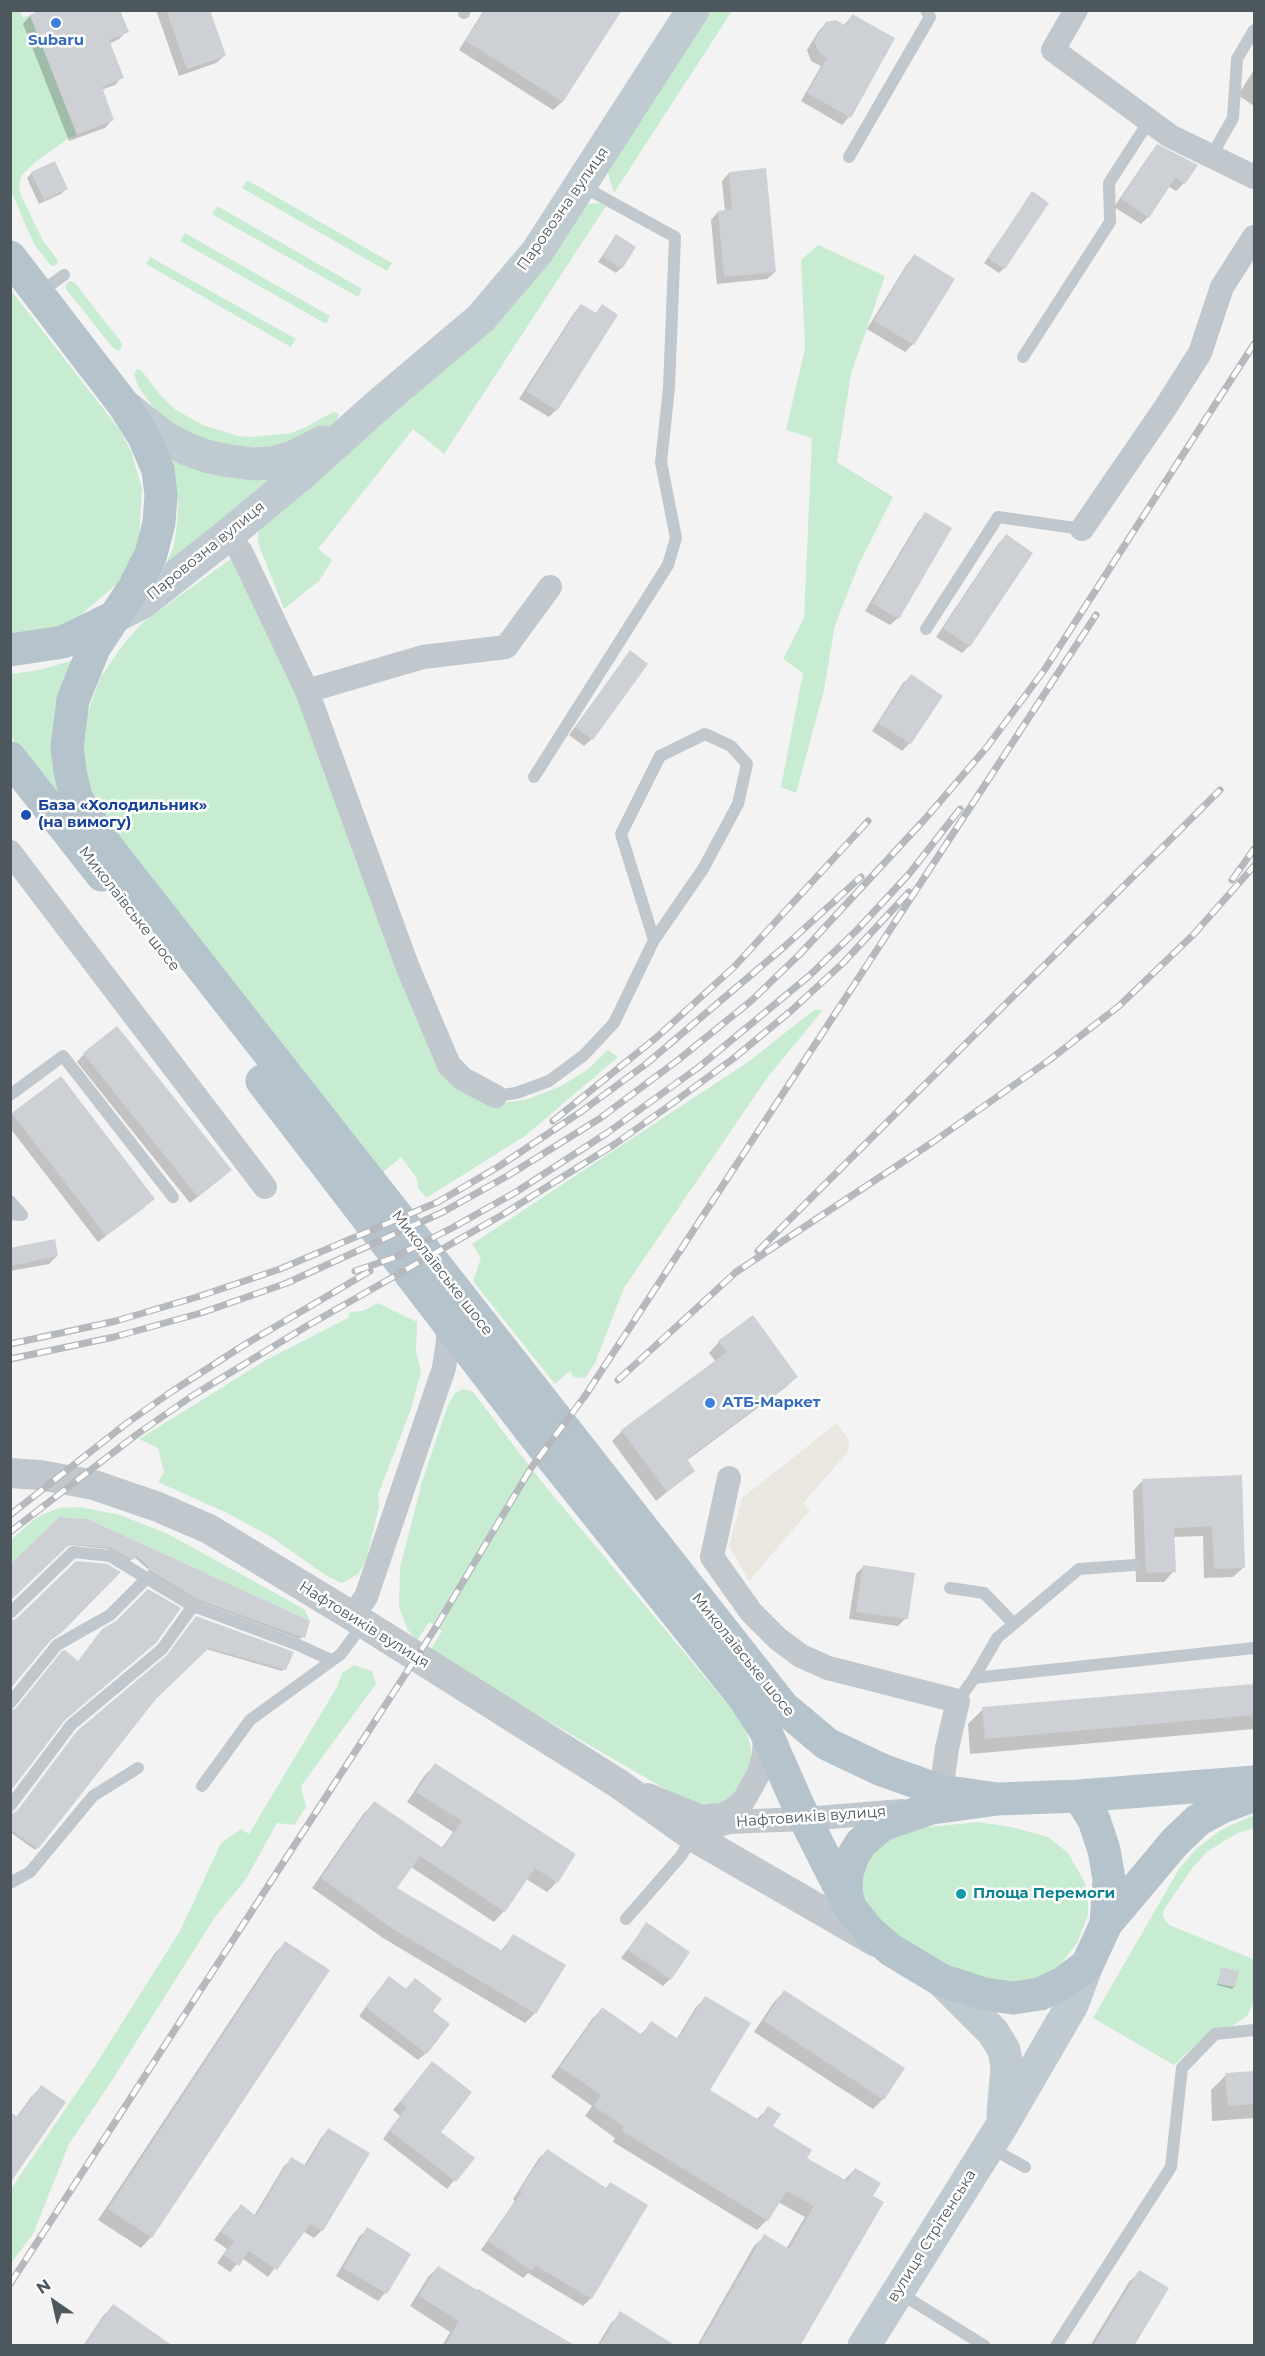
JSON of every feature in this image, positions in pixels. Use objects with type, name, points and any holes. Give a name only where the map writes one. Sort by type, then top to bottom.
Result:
[{"type":"main road","name":"Паровозна вулиця","points":[[112,618],[143,602],[228,535],[481,318],[537,252],[693,10]]},
{"type":"main road","name":"Миколаївське шосе","points":[[13,256],[51,285],[144,437],[158,470],[161,495],[159,524],[152,554],[135,586],[94,648],[75,693],[69,722],[67,747],[71,780],[76,797],[108,848],[783,1707],[804,1727],[844,1753],[882,1770],[936,1800],[1079,1796]]},
{"type":"main road","name":"Паровозна вулиця","points":[[123,404],[165,437],[187,449],[209,457],[254,464],[293,458],[330,438],[377,406]]},
{"type":"main road","points":[[10,650],[63,642],[112,618]]},
{"type":"main road","name":"Миколаївське шосе","points":[[10,758],[552,1458],[744,1698],[765,1730],[805,1819],[850,1908],[870,1932],[891,1950],[941,1980],[984,1994],[1013,1998],[1040,1994],[1063,1983],[1087,1965]]},
{"type":"main road","points":[[1106,1924],[1109,1880],[1104,1850],[1095,1820],[1079,1796],[1254,1782]]},
{"type":"main road","points":[[1087,1965],[1106,1924],[1175,1842],[1198,1820],[1222,1807],[1254,1795]]},
{"type":"main road","points":[[850,1908],[846,1891],[847,1873],[861,1843],[882,1825],[936,1800]]},
{"type":"main road","name":"вулиця Стрітенська","points":[[864,2346],[994,2137],[1072,2005],[1087,1965]]},
{"type":"main road","name":"вулиця Стрітенська","points":[[941,1980],[993,2032],[1004,2049],[1007,2067],[1006,2090],[994,2137]]},
{"type":"street","points":[[1076,10],[1053,50],[1170,136],[1254,177]]},
{"type":"street","points":[[1082,529],[1200,353],[1222,287],[1254,237]]},
{"type":"street","points":[[228,535],[242,552],[307,691],[408,968],[449,1065],[463,1079],[495,1096]]},
{"type":"street","points":[[307,691],[423,657],[506,647],[550,587]]},
{"type":"street","points":[[10,852],[265,1187]]},
{"type":"street","points":[[358,1619],[444,1368],[448,1341],[447,1322]]},
{"type":"street","name":"Нафтовиків вулиця","points":[[10,1473],[40,1475],[94,1485],[158,1507],[209,1529],[358,1619],[619,1784],[704,1830],[728,1822],[805,1819],[936,1800]]},
{"type":"street","points":[[729,1478],[712,1557],[751,1612],[778,1639],[801,1656],[828,1668],[958,1701],[936,1800]]},
{"type":"street","points":[[697,1826],[733,1810],[744,1800],[759,1773],[764,1754],[765,1730]]},
{"type":"street","name":"Нафтовиків вулиця","points":[[697,1826],[891,1950]]},
{"type":"lane","points":[[849,157],[930,17],[926,10]]},
{"type":"lane","points":[[1212,155],[1233,118],[1237,59],[1254,30]]},
{"type":"lane","points":[[1023,357],[1110,222],[1109,183],[1149,121]]},
{"type":"lane","points":[[534,777],[668,565],[676,538],[661,462],[669,388],[675,237],[581,185]]},
{"type":"lane","points":[[926,629],[998,517],[1082,529]]},
{"type":"lane","points":[[495,1096],[516,1093],[549,1080],[584,1055],[614,1023],[654,940],[703,869],[738,804],[747,764],[731,746],[705,734],[660,756],[621,834],[654,940]]},
{"type":"lane","points":[[10,1095],[63,1056],[173,1197]]},
{"type":"lane","points":[[10,1201],[22,1215],[10,1214]]},
{"type":"lane","points":[[10,1613],[73,1552],[110,1556],[193,1606],[298,1645],[331,1660]]},
{"type":"lane","points":[[958,1701],[997,1638],[1079,1569],[1135,1565]]},
{"type":"lane","points":[[10,1703],[57,1645],[111,1615],[147,1578]]},
{"type":"lane","points":[[950,1588],[984,1593],[1014,1624]]},
{"type":"lane","points":[[10,1806],[71,1725],[162,1649],[193,1606]]},
{"type":"lane","points":[[202,1786],[250,1720],[341,1654],[358,1619]]},
{"type":"lane","points":[[974,1678],[1254,1648]]},
{"type":"lane","points":[[10,1883],[30,1872],[93,1796],[138,1768]]},
{"type":"lane","points":[[626,1919],[681,1856],[697,1826]]},
{"type":"lane","points":[[1056,2346],[1172,2167],[1182,2068],[1215,2034],[1254,2030]]},
{"type":"lane","points":[[994,2137],[1025,2167]]},
{"type":"lane","points":[[897,2291],[985,2346]]},
{"type":"shaded area","points":[[837,1423],[849,1441],[848,1452],[803,1503],[810,1510],[749,1581],[729,1546],[742,1498]]},
{"type":"green space","points":[[10,11],[20,11],[23,18],[30,15],[77,135],[69,138],[35,162],[21,176],[19,189],[22,197],[42,239],[58,261],[56,265],[51,266],[34,244],[11,191]]},
{"type":"green space","points":[[705,11],[732,11],[614,193],[608,173],[610,162]]},
{"type":"green space","points":[[247,180],[392,263],[387,271],[242,188]]},
{"type":"green space","points":[[600,203],[606,206],[444,454],[413,429],[318,549],[332,560],[320,580],[284,609],[258,543],[259,528],[587,204]]},
{"type":"green space","points":[[217,206],[362,289],[358,297],[212,214]]},
{"type":"green space","points":[[185,233],[330,316],[326,324],[180,241]]},
{"type":"green space","points":[[818,245],[885,276],[851,374],[837,462],[893,497],[859,564],[835,625],[824,690],[796,793],[781,787],[803,673],[783,659],[804,618],[812,438],[786,430],[805,348],[801,260]]},
{"type":"green space","points":[[150,257],[296,339],[291,347],[146,264]]},
{"type":"green space","points":[[70,281],[75,283],[121,342],[122,347],[118,351],[113,348],[66,289],[66,284]]},
{"type":"green space","points":[[10,289],[119,429],[131,451],[142,488],[139,539],[133,557],[117,584],[78,617],[61,627],[10,637]]},
{"type":"green space","points":[[137,369],[141,370],[162,397],[176,410],[203,425],[238,436],[291,433],[333,412],[339,414],[337,421],[329,427],[289,446],[233,449],[197,437],[167,420],[153,407],[139,388],[134,375]]},
{"type":"green space","points":[[177,457],[270,479],[165,566],[174,546],[177,523],[178,502],[170,463]]},
{"type":"green space","points":[[235,556],[270,622],[434,1040],[487,1101],[504,1103],[528,1099],[561,1086],[587,1070],[608,1050],[618,1057],[525,1136],[426,1198],[418,1188],[417,1178],[401,1157],[382,1173],[116,837],[89,788],[82,747],[86,718],[100,678],[122,646],[142,623]]},
{"type":"green space","points":[[74,660],[60,801],[11,737],[11,674],[39,670]]},
{"type":"green space","points":[[814,1010],[823,1010],[767,1078],[624,1288],[595,1363],[585,1378],[574,1377],[570,1371],[555,1384],[473,1281],[481,1258],[472,1244],[748,1062]]},
{"type":"green space","points":[[378,1303],[417,1322],[416,1351],[421,1372],[411,1409],[378,1495],[379,1507],[366,1561],[358,1574],[342,1583],[327,1576],[268,1535],[227,1513],[158,1482],[164,1472],[158,1448],[139,1439],[266,1360],[348,1318],[350,1312],[363,1311]]},
{"type":"green space","points":[[463,1389],[473,1392],[541,1481],[744,1724],[751,1748],[751,1767],[729,1802],[711,1808],[691,1804],[429,1652],[442,1631],[429,1622],[417,1641],[408,1630],[399,1608],[400,1568],[422,1482],[448,1405],[455,1393]]},
{"type":"green space","points":[[80,1507],[120,1515],[168,1534],[304,1609],[310,1621],[88,1519],[59,1517],[11,1565],[11,1540],[37,1517],[59,1508]]},
{"type":"green space","points":[[354,1665],[372,1671],[376,1684],[301,1786],[306,1807],[294,1825],[277,1823],[246,1879],[215,1917],[69,2144],[33,2234],[11,2263],[11,2189],[96,2064],[180,1931],[221,1843],[241,1829],[249,1834],[337,1687],[342,1673]]},
{"type":"green space","points":[[1254,1815],[1254,1828],[1238,1833],[1207,1852],[1193,1867],[1163,1911],[1163,1917],[1169,1925],[1253,1959],[1254,2002],[1247,2016],[1229,2028],[1211,2031],[1174,2065],[1093,2018],[1179,1869],[1197,1848],[1221,1830]]},
{"type":"green space","points":[[978,1822],[1012,1827],[1048,1837],[1068,1853],[1084,1881],[1088,1893],[1088,1915],[1077,1943],[1060,1965],[1038,1980],[982,1986],[883,1929],[859,1892],[872,1842],[890,1831]]},
{"type":"building","points":[[40,10],[120,10],[129,32],[109,40],[124,78],[102,87],[114,120],[77,135],[30,15]]},
{"type":"building","points":[[166,10],[210,10],[226,56],[187,69]]},
{"type":"building","points":[[485,10],[622,10],[563,102],[466,41]]},
{"type":"building","points":[[852,14],[895,38],[851,118],[807,93],[827,58],[819,53],[814,41],[826,22],[836,20],[846,26]]},
{"type":"building","points":[[1157,144],[1198,165],[1185,184],[1175,178],[1149,218],[1121,199]]},
{"type":"building","points":[[55,161],[68,189],[44,200],[31,172]]},
{"type":"building","points":[[766,168],[776,272],[724,277],[718,211],[732,209],[729,172]]},
{"type":"building","points":[[1032,191],[1049,203],[1005,269],[988,258]]},
{"type":"building","points":[[616,234],[636,247],[622,269],[602,256]]},
{"type":"building","points":[[914,254],[955,279],[914,345],[874,321]]},
{"type":"building","points":[[581,304],[596,313],[602,304],[618,315],[557,411],[526,391]]},
{"type":"building","points":[[925,512],[952,528],[899,619],[872,603]]},
{"type":"building","points":[[1006,534],[1033,553],[970,647],[943,628]]},
{"type":"building","points":[[630,650],[648,664],[593,740],[575,727]]},
{"type":"building","points":[[911,674],[943,696],[911,744],[878,723]]},
{"type":"building","points":[[117,1026],[232,1170],[198,1197],[83,1053]]},
{"type":"building","points":[[61,1076],[155,1199],[106,1236],[12,1113]]},
{"type":"building","points":[[55,1239],[58,1256],[10,1266],[10,1248]]},
{"type":"building","name":"АТБ-Маркет","points":[[753,1315],[798,1377],[687,1459],[695,1471],[667,1492],[621,1430],[727,1352],[718,1341]]},
{"type":"building","points":[[1242,1475],[1245,1568],[1214,1569],[1212,1526],[1174,1528],[1176,1572],[1146,1573],[1142,1479]]},
{"type":"building","points":[[59,1517],[88,1519],[310,1621],[305,1638],[197,1599],[148,1569],[149,1567],[137,1556],[133,1560],[111,1548],[70,1544],[10,1601],[10,1565]]},
{"type":"building","points":[[76,1561],[107,1564],[121,1572],[61,1633],[51,1640],[10,1689],[10,1621],[16,1619]]},
{"type":"building","points":[[863,1565],[915,1573],[908,1619],[856,1612]]},
{"type":"building","points":[[148,1589],[181,1608],[156,1643],[65,1720],[10,1792],[10,1711],[16,1708],[62,1651],[65,1650],[78,1661],[102,1629],[116,1621]]},
{"type":"building","points":[[196,1616],[294,1652],[286,1670],[209,1648],[156,1699],[38,1849],[10,1829],[10,1814],[17,1811],[77,1731],[167,1655]]},
{"type":"building","points":[[1254,1684],[1254,1715],[985,1739],[982,1707]]},
{"type":"building","points":[[435,1763],[576,1854],[558,1883],[535,1868],[505,1912],[420,1856],[397,1888],[503,1951],[513,1934],[566,1965],[536,2014],[393,1929],[321,1878],[374,1801],[443,1848],[462,1821],[416,1792]]},
{"type":"building","points":[[646,1922],[690,1952],[671,1980],[628,1950]]},
{"type":"building","points":[[285,1941],[330,1970],[152,2238],[108,2209]]},
{"type":"building","points":[[1221,1967],[1239,1971],[1235,1987],[1218,1984]]},
{"type":"building","points":[[389,1976],[406,1989],[415,1978],[442,1999],[433,2011],[450,2024],[427,2054],[365,2007]]},
{"type":"building","points":[[784,1990],[905,2068],[884,2100],[764,2021]]},
{"type":"building","points":[[705,1996],[751,2023],[710,2090],[759,2120],[768,2106],[781,2114],[773,2126],[812,2150],[807,2158],[847,2181],[855,2168],[881,2183],[873,2196],[884,2202],[800,2346],[699,2346],[764,2234],[789,2249],[814,2206],[787,2191],[768,2221],[622,2131],[624,2127],[594,2106],[601,2095],[560,2067],[602,2007],[642,2035],[651,2021],[678,2039]]},
{"type":"building","points":[[432,2061],[472,2092],[441,2132],[475,2158],[456,2182],[389,2130],[407,2107],[400,2102]]},
{"type":"building","points":[[1254,2071],[1254,2104],[1228,2106],[1225,2073]]},
{"type":"building","points":[[41,2085],[66,2102],[10,2183],[10,2112],[18,2117]]},
{"type":"building","points":[[328,2128],[370,2153],[323,2231],[310,2224],[277,2270],[249,2251],[239,2266],[224,2255],[234,2241],[221,2232],[241,2204],[256,2216],[291,2157],[306,2166]]},
{"type":"building","points":[[547,2149],[606,2188],[610,2182],[648,2205],[592,2299],[536,2266],[532,2271],[488,2241],[522,2192],[519,2191]]},
{"type":"building","points":[[367,2227],[411,2254],[387,2294],[343,2268]]},
{"type":"building","points":[[438,2266],[576,2346],[445,2346],[459,2321],[419,2296]]},
{"type":"building","points":[[1139,2270],[1169,2288],[1134,2346],[1093,2346]]},
{"type":"building","points":[[113,2304],[173,2346],[84,2346]]},
{"type":"building","points":[[620,2311],[676,2346],[599,2346]]},
{"type":"railway","points":[[10,1359],[114,1337],[201,1313],[287,1283],[443,1212],[509,1175],[599,1119],[678,1060],[751,1001],[800,954],[925,819],[987,747],[1045,669],[1254,344]]},
{"type":"railway","points":[[10,2284],[436,1627],[531,1468],[585,1396],[1096,615]]},
{"type":"railway","points":[[758,1251],[1220,790]]},
{"type":"railway","points":[[355,1271],[393,1258],[516,1192],[607,1133],[699,1067],[809,976],[857,930],[909,874],[960,809]]},
{"type":"railway","points":[[553,1121],[657,1037],[734,967],[868,821]]},
{"type":"railway","points":[[1232,880],[1254,849]]},
{"type":"railway","points":[[618,1380],[736,1272],[933,1142],[1048,1061],[1119,1006],[1194,934],[1254,866]]},
{"type":"railway","points":[[10,1344],[116,1321],[197,1297],[280,1269],[438,1202],[498,1167],[582,1111],[646,1064],[784,947],[861,877]]},
{"type":"railway","points":[[10,1532],[136,1435],[192,1396],[307,1326],[502,1215],[615,1144],[670,1105],[734,1058],[792,1010],[844,962],[909,892]]},
{"type":"railway","points":[[10,1515],[127,1423],[171,1392],[244,1345],[370,1271]]},
{"type":"place","name":"Subaru","points":[[56,23]]},
{"type":"place","name":"База «Холодильник» (на вимогу)","points":[[26,815]]},
{"type":"place","name":"АТБ-Маркет","points":[[710,1403]]},
{"type":"place","name":"Площа Перемоги","points":[[961,1894]]}]
